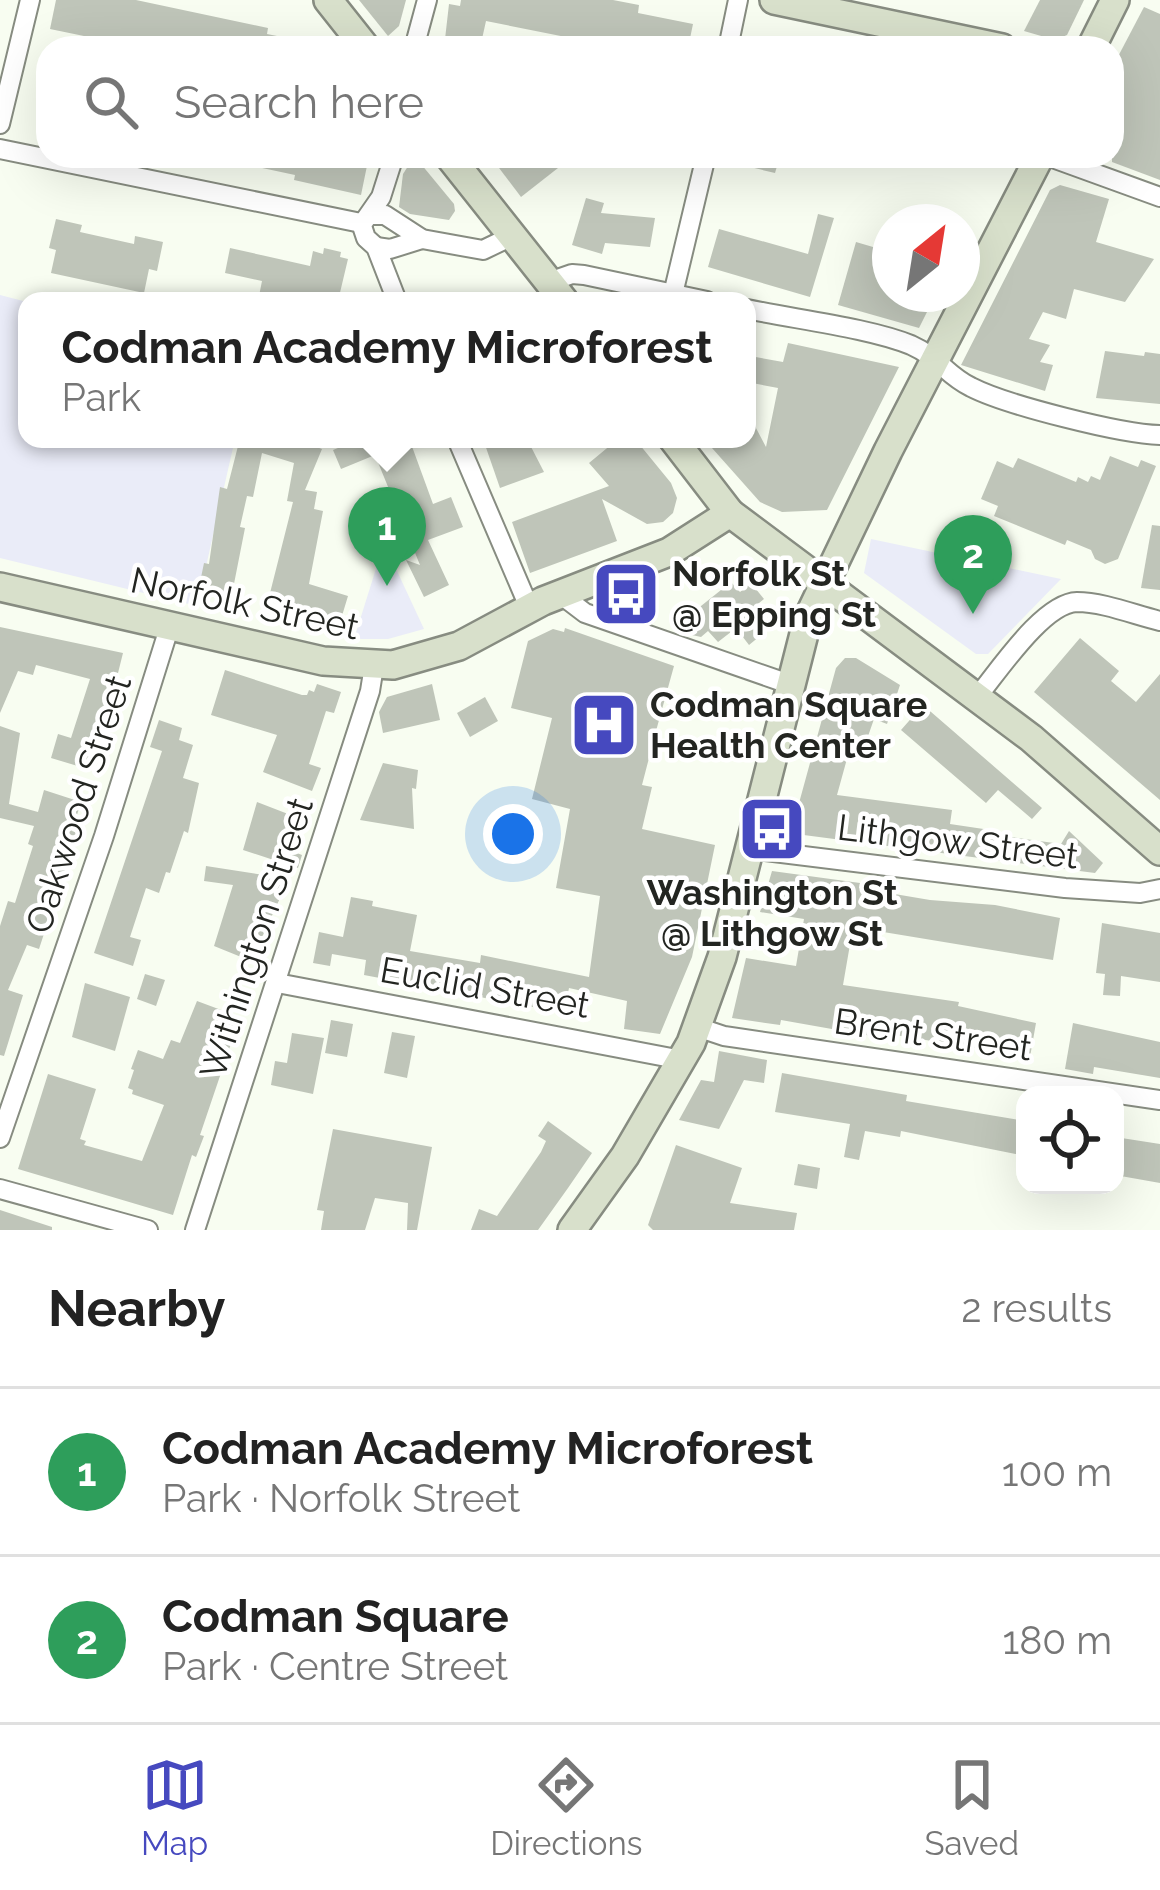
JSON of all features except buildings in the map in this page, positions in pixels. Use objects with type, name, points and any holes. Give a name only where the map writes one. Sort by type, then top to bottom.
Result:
[{"type":"main road","points":[[328,0],[356,36]]},
{"type":"main road","points":[[774,0],[945,36]]},
{"type":"main road","points":[[1097,36],[1115,0]]},
{"type":"main road","points":[[458,168],[556,292]]},
{"type":"main road","points":[[572,1230],[626,1156],[697,1027],[722,957],[789,684],[823,584],[1037,168]]},
{"type":"main road","points":[[680,448],[730,513],[977,697],[1077,776],[1160,851]]},
{"type":"main road","name":"Norfolk Street","points":[[0,587],[323,661],[374,666],[417,660],[459,646],[529,607],[669,552],[730,513]]},
{"type":"street","points":[[0,124],[30,0]]},
{"type":"street","points":[[417,36],[427,0]]},
{"type":"street","points":[[730,36],[738,0]]},
{"type":"street","points":[[0,149],[36,156]]},
{"type":"street","points":[[99,168],[366,219],[386,215],[422,239],[483,250],[512,236]]},
{"type":"street","points":[[389,168],[366,219],[366,238],[376,248],[393,292]]},
{"type":"street","points":[[674,292],[703,168]]},
{"type":"street","points":[[1077,168],[1160,197]]},
{"type":"street","points":[[376,248],[390,249],[422,239]]},
{"type":"street","points":[[556,292],[572,274],[665,292]]},
{"type":"street","points":[[756,311],[905,343],[936,357],[955,378],[977,391],[1097,424],[1160,435]]},
{"type":"street","points":[[461,448],[529,607]]},
{"type":"street","points":[[560,594],[585,613],[789,684]]},
{"type":"street","points":[[977,697],[1043,618],[1060,606],[1084,603],[1160,620]]},
{"type":"street","name":"Oakwood Street","points":[[0,1138],[170,626]]},
{"type":"street","name":"Withington Street","points":[[195,1230],[370,691],[374,666]]},
{"type":"street","name":"Lithgow Street","points":[[748,849],[1065,887],[1140,893],[1160,889]]},
{"type":"street","name":"Euclid Street","points":[[277,982],[682,1060]]},
{"type":"street","name":"Brent Street","points":[[697,1027],[724,1036],[1160,1100]]},
{"type":"street","points":[[0,1189],[148,1230]]},
{"type":"shaded area","points":[[0,295],[18,300],[18,448],[233,448],[197,606],[0,558]]},
{"type":"shaded area","points":[[871,539],[1061,579],[988,654],[976,654],[864,573]]},
{"type":"shaded area","points":[[384,543],[424,629],[388,639],[354,639]]},
{"type":"place","name":"Codman Academy Microforest","points":[[387,586]]},
{"type":"place","name":"Norfolk St @ Epping St","points":[[626,594]]},
{"type":"place","name":"Codman Square","points":[[973,614]]},
{"type":"place","name":"Codman Square Health Center","points":[[604,725]]},
{"type":"place","name":"Washington St @ Lithgow St","points":[[772,829]]}]
